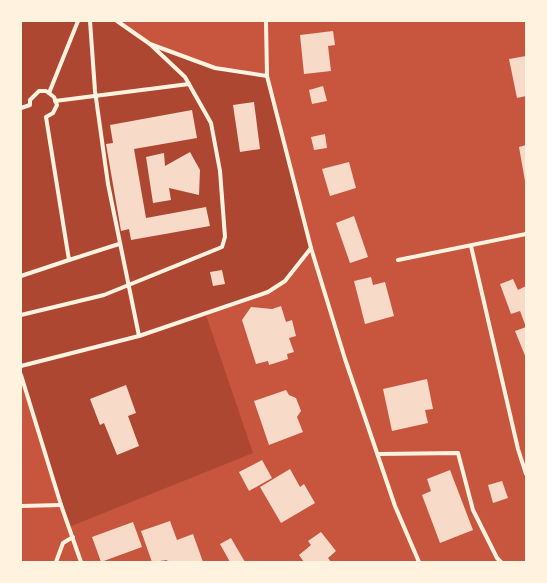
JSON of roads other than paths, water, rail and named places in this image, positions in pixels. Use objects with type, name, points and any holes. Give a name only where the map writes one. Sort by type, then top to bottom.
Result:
[{"type":"street","points":[[48,93],[78,21]]},
{"type":"street","points":[[90,21],[96,96],[108,184],[119,244],[129,284],[139,336]]},
{"type":"street","points":[[21,315],[104,295],[222,247],[225,237],[220,171],[211,123],[184,77],[150,44],[117,21]]},
{"type":"street","points":[[266,21],[267,76],[311,248],[345,359],[395,506],[419,562]]},
{"type":"street","points":[[150,44],[215,68],[267,76]]},
{"type":"street","points":[[55,101],[189,84]]},
{"type":"street","points":[[21,108],[30,105],[30,100],[39,91],[46,91],[57,105],[53,113],[46,118],[70,260]]},
{"type":"street","points":[[398,260],[526,234]]},
{"type":"street","points":[[21,276],[119,244]]},
{"type":"street","points":[[471,246],[518,449],[526,474]]},
{"type":"street","points":[[21,366],[139,336],[268,292],[285,281],[311,248]]},
{"type":"street","points":[[21,375],[61,505],[81,562]]},
{"type":"street","points":[[378,454],[458,453],[473,510],[497,558],[501,562]]},
{"type":"street","points":[[21,506],[61,505]]},
{"type":"street","points":[[56,562],[63,543],[72,537]]}]
